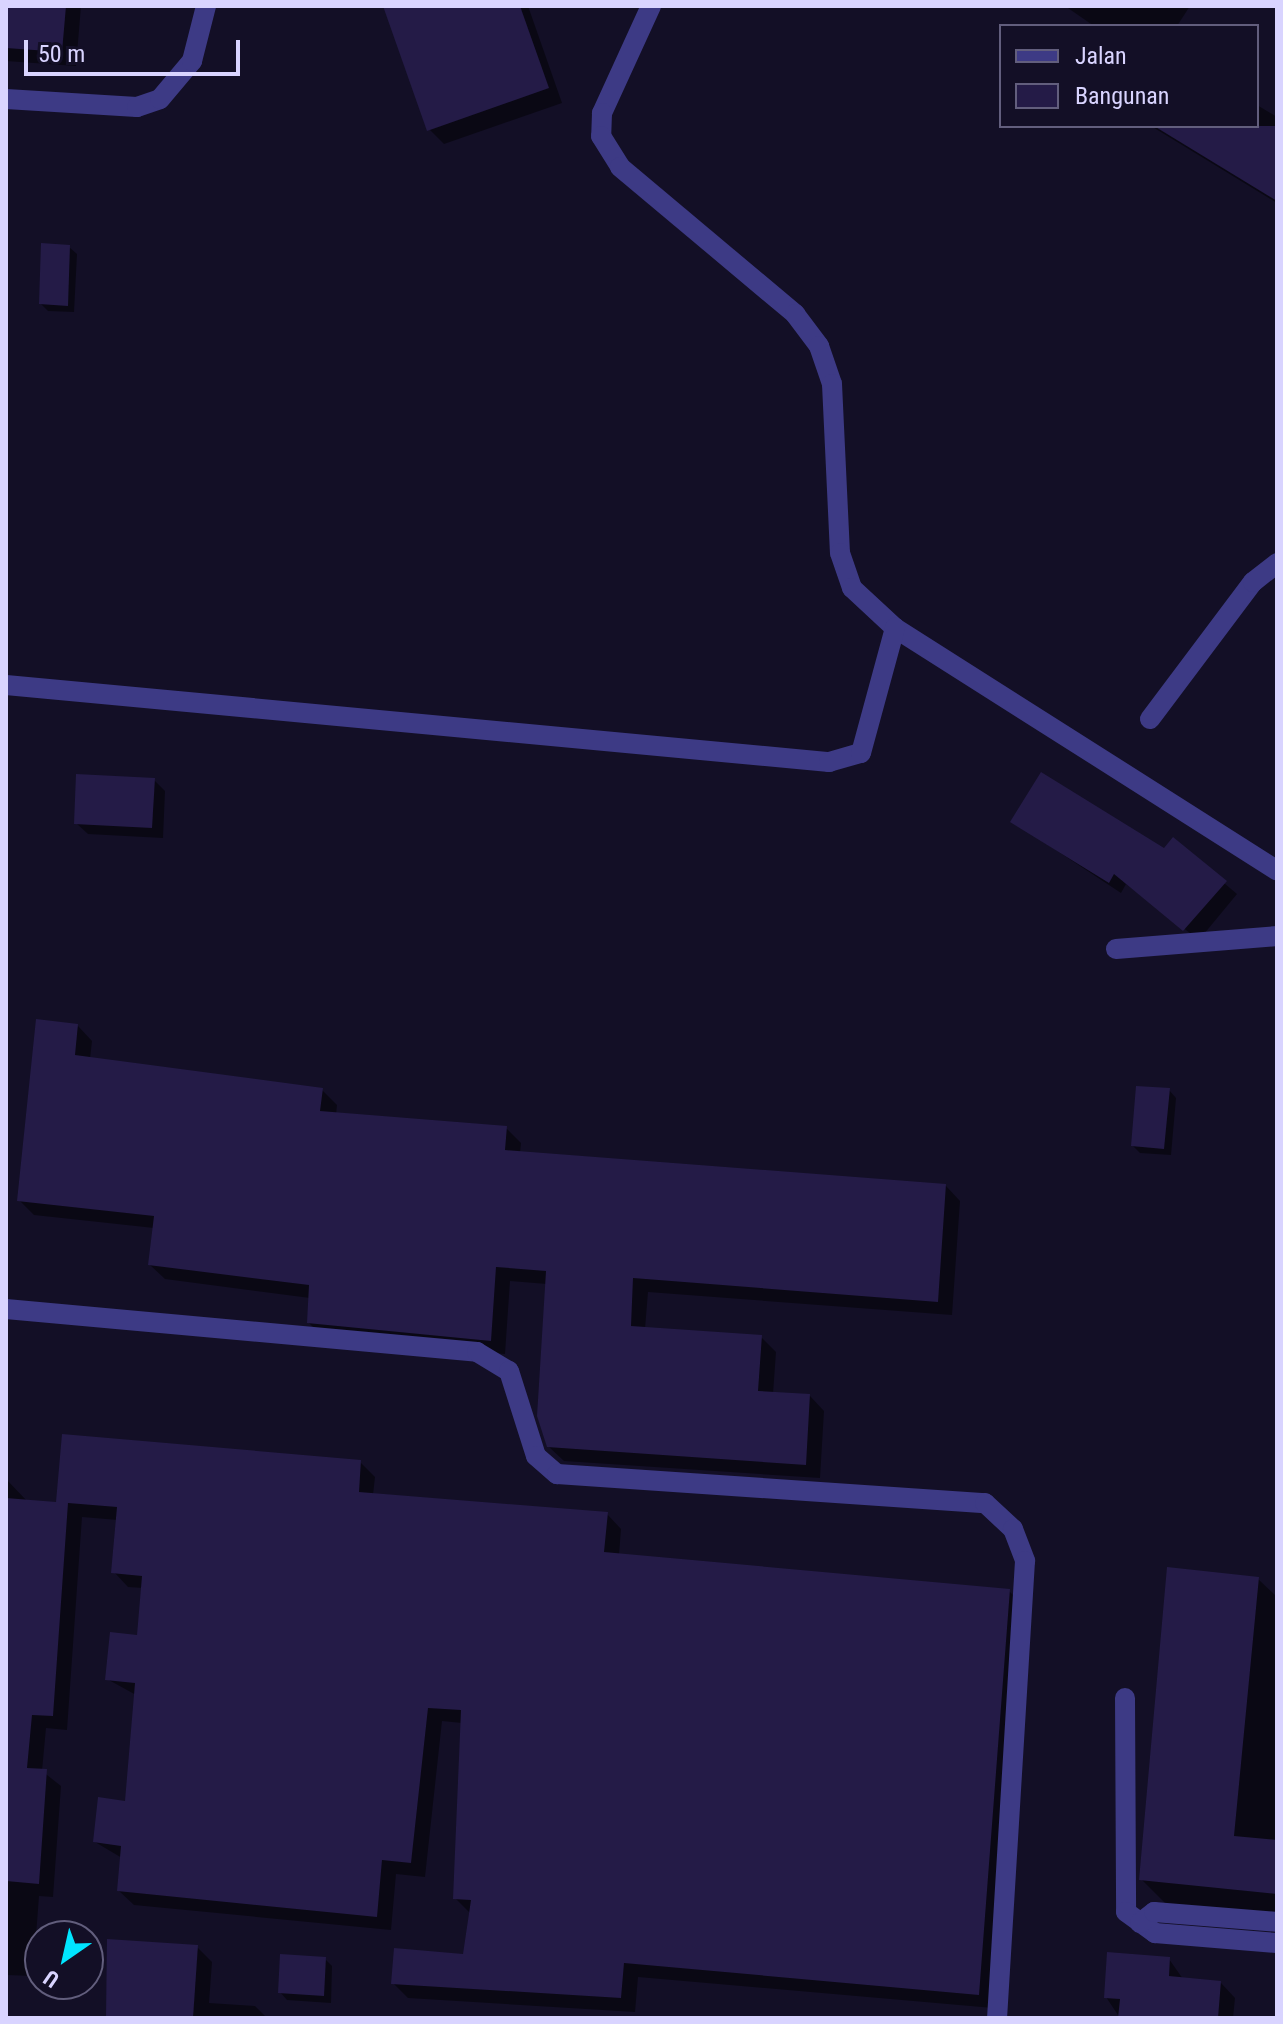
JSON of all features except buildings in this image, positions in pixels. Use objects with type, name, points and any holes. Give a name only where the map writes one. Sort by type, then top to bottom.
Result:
[{"type":"street","points":[[6,99],[137,107],[160,99],[192,61],[206,6]]},
{"type":"street","points":[[651,6],[602,113],[601,136],[620,167],[795,314],[819,346],[832,384],[840,553],[852,588],[895,628],[1277,870]]},
{"type":"street","points":[[1150,719],[1253,582],[1277,563]]},
{"type":"street","points":[[6,685],[829,762],[861,753],[895,628]]},
{"type":"street","points":[[1116,949],[1277,936]]},
{"type":"street","points":[[6,1309],[477,1352],[509,1371],[536,1456],[557,1474],[985,1503],[1013,1529],[1025,1561],[997,2018]]},
{"type":"street","points":[[1125,1698],[1126,1912],[1155,1933],[1277,1943]]},
{"type":"street","points":[[1140,1923],[1154,1912],[1277,1922]]}]
